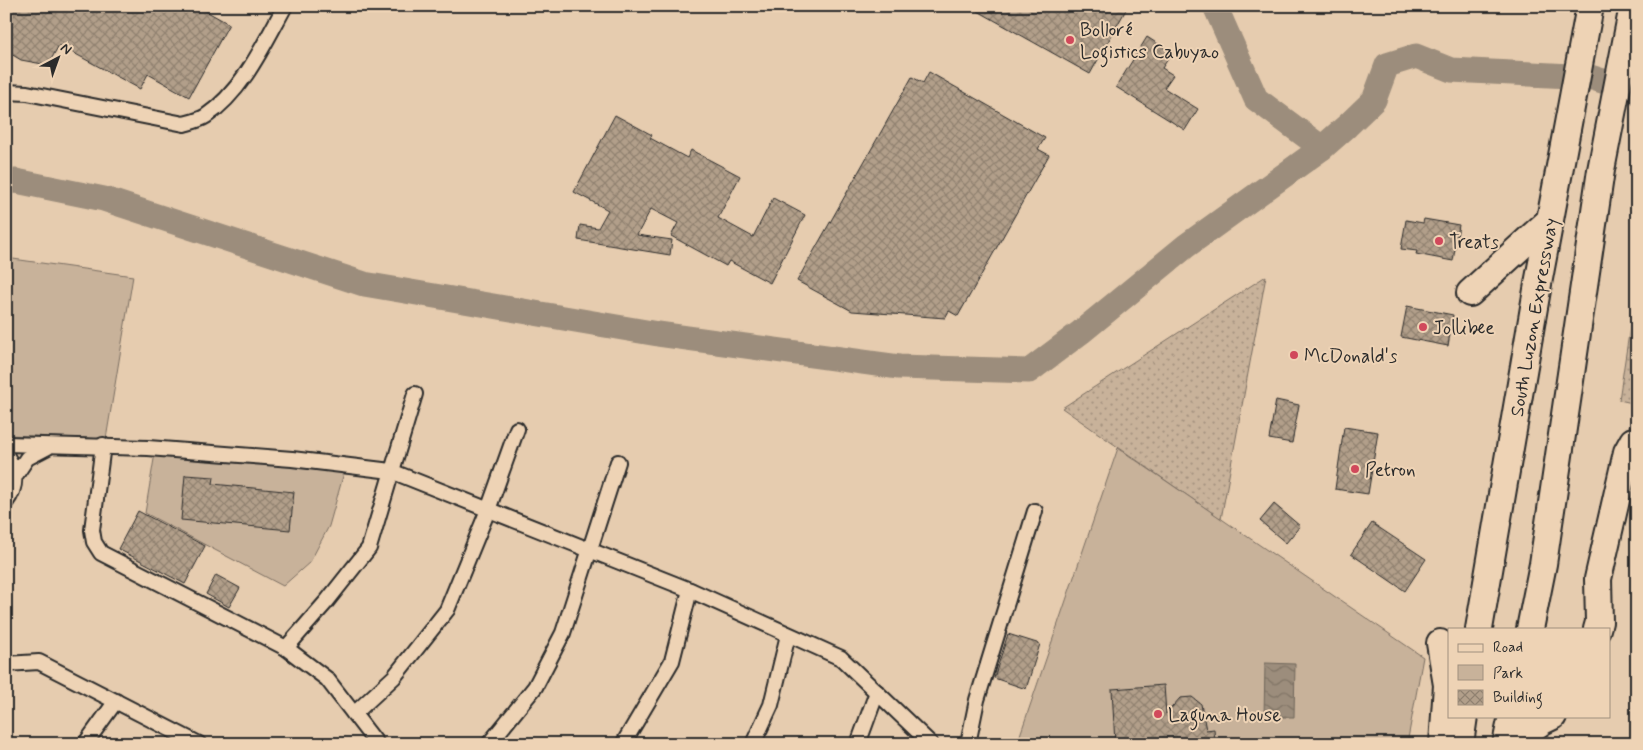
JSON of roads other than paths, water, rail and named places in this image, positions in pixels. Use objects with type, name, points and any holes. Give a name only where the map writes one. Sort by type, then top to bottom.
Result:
[{"type":"highway","name":"South Luzon Expressway","points":[[1479,628],[1550,220],[1589,14]]},
{"type":"highway","points":[[1541,628],[1536,616],[1543,564],[1602,170],[1630,18]]},
{"type":"highway","points":[[1470,293],[1550,220]]},
{"type":"highway","points":[[1597,628],[1600,605],[1598,579],[1605,542],[1627,452],[1632,441],[1637,440]]},
{"type":"highway","points":[[1530,628],[1543,564]]},
{"type":"highway","points":[[1440,643],[1447,685],[1443,744]]},
{"type":"highway","points":[[1460,744],[1464,718]]},
{"type":"highway","points":[[1506,744],[1512,718]]},
{"type":"highway","points":[[1520,744],[1526,734],[1541,721],[1548,718]]},
{"type":"street","points":[[6,92],[27,93],[184,124],[204,118],[220,106],[239,84],[285,6]]},
{"type":"street","points":[[286,648],[327,601],[369,548],[390,471],[415,394]]},
{"type":"street","points":[[354,714],[394,677],[447,610],[488,510],[517,429]]},
{"type":"street","points":[[6,444],[103,445],[285,458],[390,471],[690,590],[841,658],[931,744]]},
{"type":"street","points":[[15,476],[27,458],[53,445]]},
{"type":"street","points":[[103,445],[92,530],[94,542],[101,553],[286,648],[327,679],[377,744]]},
{"type":"street","points":[[6,455],[12,463],[15,476],[14,490],[6,502]]},
{"type":"street","points":[[489,744],[535,687],[563,633],[618,462]]},
{"type":"street","points":[[968,744],[978,700],[1035,511]]},
{"type":"street","points":[[623,744],[672,661],[690,590]]},
{"type":"street","points":[[753,744],[771,705],[788,635]]},
{"type":"street","points":[[6,664],[39,662],[199,744]]},
{"type":"street","points":[[858,744],[877,692]]},
{"type":"street","points":[[85,744],[116,701]]},
{"type":"water","points":[[1265,663],[1295,664],[1294,717],[1264,717]]},
{"type":"waterway","points":[[1215,6],[1256,99],[1322,148]]},
{"type":"waterway","points":[[6,182],[16,181],[104,199],[364,284],[658,334],[899,367],[1029,371],[1081,332],[1186,246],[1322,148],[1374,100],[1387,65],[1416,56],[1451,70],[1590,77],[1637,92]]},
{"type":"place","name":"Bolloré Logistics Cabuyao","points":[[1070,40]]},
{"type":"place","name":"Treats","points":[[1439,241]]},
{"type":"place","name":"Jollibee","points":[[1423,327]]},
{"type":"place","name":"McDonald's","points":[[1294,355]]},
{"type":"place","name":"Petron","points":[[1355,469]]},
{"type":"place","name":"Laguna House","points":[[1158,714]]}]
